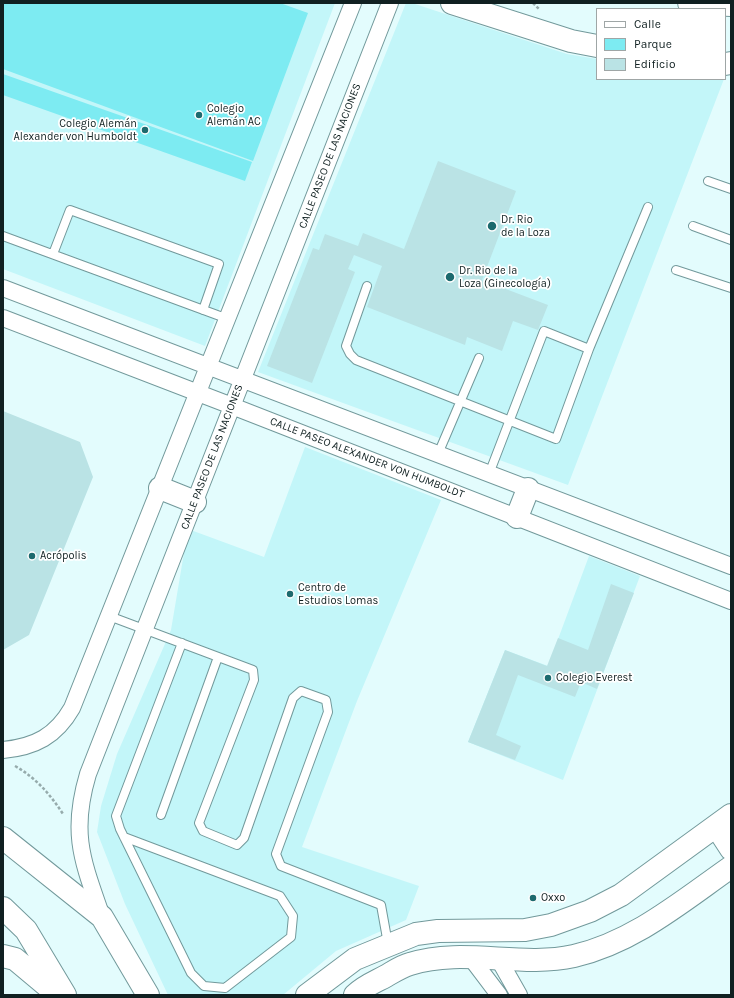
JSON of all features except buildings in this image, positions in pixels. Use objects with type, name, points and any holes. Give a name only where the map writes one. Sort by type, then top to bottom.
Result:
[{"type":"street","points":[[6,757],[50,735],[65,721],[75,701],[210,366],[353,3]]},
{"type":"street","name":"CALLE PASEO DE LAS NACIONES","points":[[102,918],[83,863],[79,838],[78,816],[81,797],[88,774],[390,3]]},
{"type":"street","points":[[452,3],[571,41],[596,46]]},
{"type":"street","points":[[688,3],[731,5]]},
{"type":"street","points":[[3,288],[731,566]]},
{"type":"street","name":"CALLE PASEO ALEXANDER VON HUMBOLDT","points":[[3,318],[731,600]]},
{"type":"street","points":[[160,488],[195,502]]},
{"type":"street","points":[[517,517],[528,489]]},
{"type":"street","points":[[307,995],[355,959],[416,934],[438,931],[524,930],[551,924],[590,911],[621,895],[723,820],[731,850]]},
{"type":"street","points":[[3,838],[102,918],[148,995]]},
{"type":"street","points":[[355,995],[362,988],[410,964],[442,958],[536,960],[572,956],[611,946],[646,927],[731,867]]},
{"type":"street","points":[[3,908],[26,930],[65,995]]},
{"type":"street","points":[[3,956],[15,959],[58,995]]},
{"type":"street","points":[[471,958],[499,995]]},
{"type":"street","points":[[498,958],[519,995]]},
{"type":"lane","points":[[708,182],[731,189]]},
{"type":"lane","points":[[367,286],[346,346],[350,354],[356,360],[556,439],[589,349],[648,207]]},
{"type":"lane","points":[[53,254],[70,210],[219,264],[203,310]]},
{"type":"lane","points":[[692,226],[731,240]]},
{"type":"lane","points":[[3,236],[228,319]]},
{"type":"lane","points":[[676,270],[731,288]]},
{"type":"lane","points":[[489,474],[544,331],[589,349]]},
{"type":"lane","points":[[438,454],[479,358]]},
{"type":"lane","points":[[109,616],[253,670],[254,680],[199,823],[203,831],[237,845],[244,838],[293,698],[301,691],[326,700],[328,712],[276,854],[281,866],[381,905],[388,945]]},
{"type":"lane","points":[[124,837],[280,896],[293,916],[292,937],[225,988],[204,986],[191,973],[124,837],[116,816],[182,643]]},
{"type":"lane","points":[[161,815],[218,657]]},
{"type":"path","points":[[6,757],[30,774],[53,798],[79,838]]},
{"type":"shaded area","name":"Colegio Alemán Alexander von Humboldt","points":[[3,3],[335,3],[205,346],[3,269]]},
{"type":"shaded area","name":"Dr. Rio de la Loza","points":[[406,3],[412,3],[567,54],[596,59],[596,80],[724,80],[568,485],[258,372]]},
{"type":"shaded area","points":[[305,447],[441,500],[357,701],[302,847],[419,886],[406,920],[336,951],[283,995],[168,995],[125,904],[97,832],[101,806],[117,754],[171,630],[188,529],[264,557]]},
{"type":"shaded area","name":"Colegio Everest","points":[[589,556],[640,576],[563,780],[468,742],[505,650],[548,666]]},
{"type":"green space","name":"Colegio Alemán AC","points":[[3,3],[280,3],[308,13],[253,161],[3,69]]},
{"type":"green space","points":[[3,74],[252,162],[245,181],[3,95]]},
{"type":"place","name":"Colegio Alemán AC","points":[[199,115]]},
{"type":"place","name":"Colegio Alemán Alexander von Humboldt","points":[[145,130]]},
{"type":"place","name":"Dr. Rio de la Loza","points":[[492,226]]},
{"type":"place","name":"Dr. Rio de la Loza (Ginecología)","points":[[450,277]]},
{"type":"place","name":"Acrópolis","points":[[32,556]]},
{"type":"place","name":"Centro de Estudios Lomas","points":[[290,594]]},
{"type":"place","name":"Colegio Everest","points":[[548,678]]},
{"type":"place","name":"Oxxo","points":[[533,898]]}]
